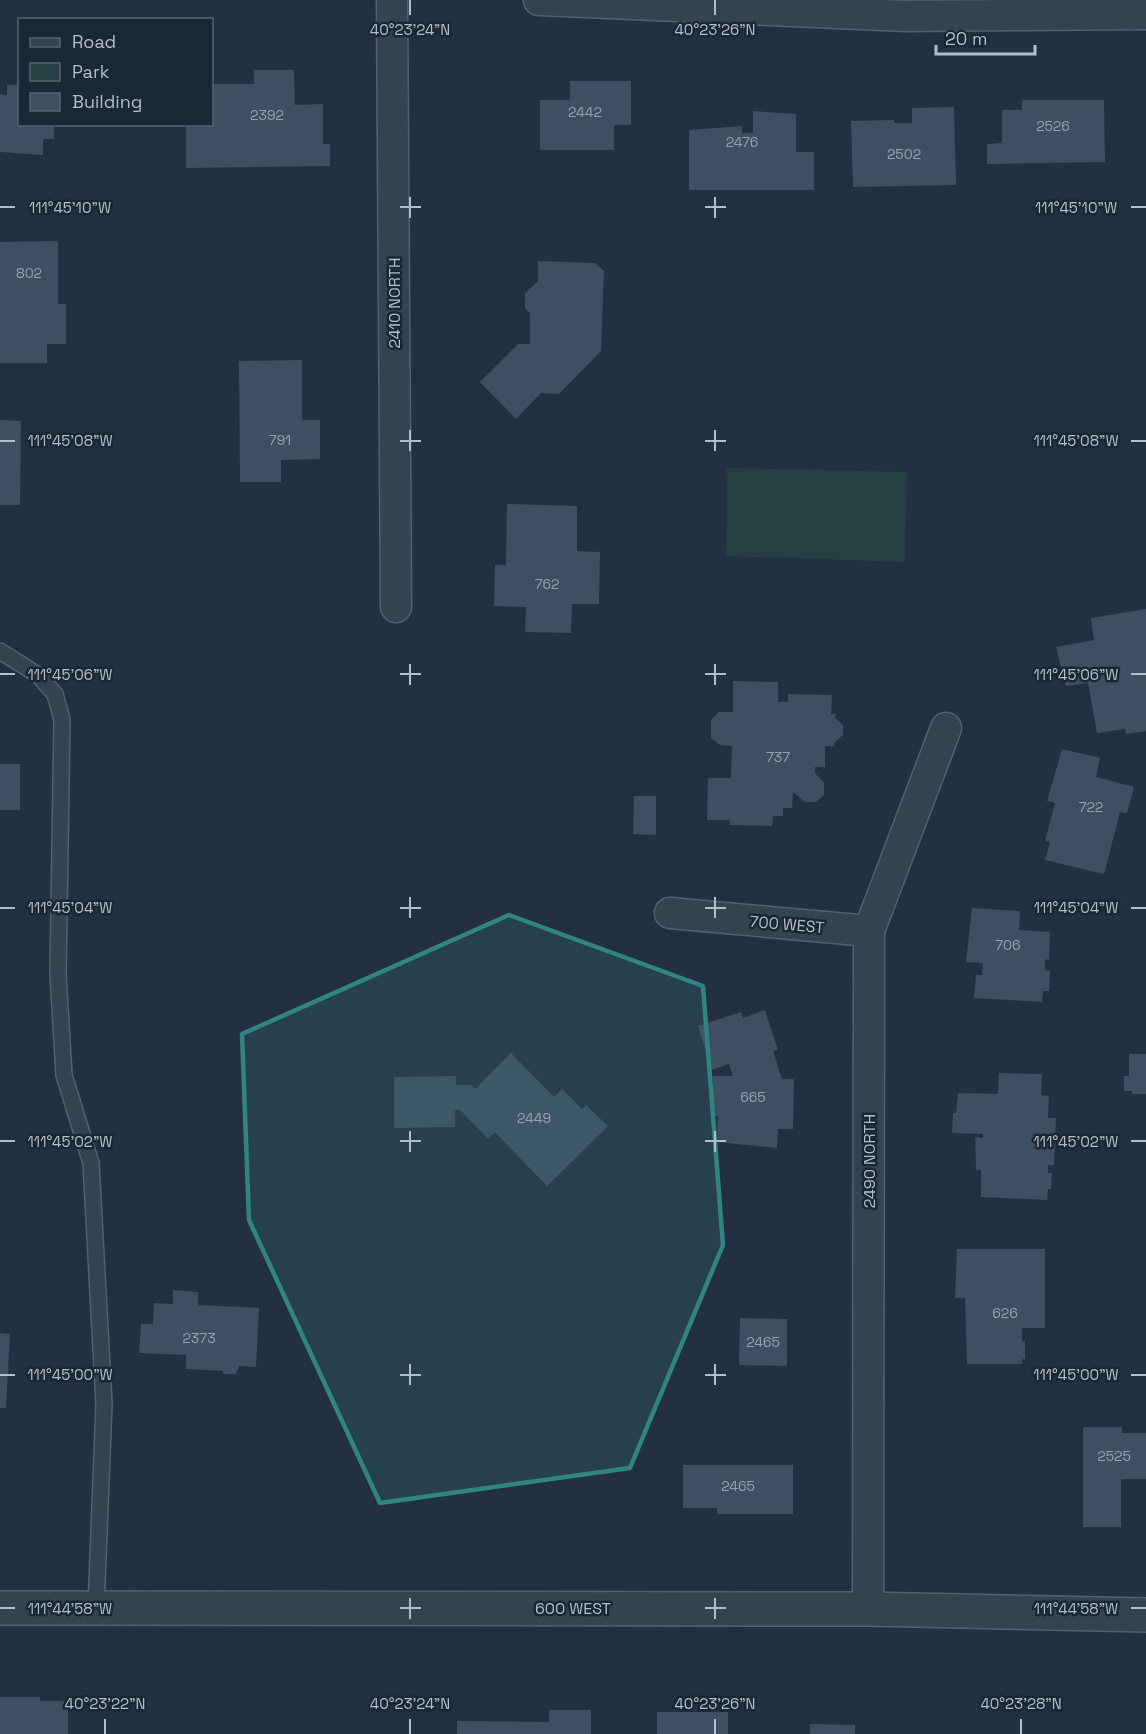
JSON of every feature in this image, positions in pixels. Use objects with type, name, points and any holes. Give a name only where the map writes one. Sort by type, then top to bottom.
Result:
[{"type":"street","name":"2410 NORTH","points":[[392,0],[396,607]]},
{"type":"street","points":[[539,0],[906,16],[1146,14]]},
{"type":"street","name":"2490 NORTH","points":[[868,1609],[869,931],[946,728]]},
{"type":"street","name":"700 WEST","points":[[670,913],[869,931]]},
{"type":"street","name":"600 WEST","points":[[0,1608],[868,1609],[1146,1615]]},
{"type":"lane","points":[[0,651],[38,675],[56,694],[62,720],[58,974],[64,1075],[91,1163],[104,1404],[96,1608]]},
{"type":"highlighted area","points":[[509,915],[703,986],[723,1245],[630,1468],[380,1503],[249,1220],[242,1034]]},
{"type":"green space","points":[[727,468],[907,472],[905,562],[726,556]]},
{"type":"building","points":[[254,70],[294,70],[295,105],[323,104],[323,144],[330,144],[330,166],[186,168],[186,126],[213,126],[213,84],[254,84]]},
{"type":"building","points":[[570,81],[631,81],[631,125],[614,125],[614,150],[540,150],[540,100],[570,100]]},
{"type":"building","points":[[7,85],[18,85],[18,126],[54,126],[54,139],[43,139],[43,155],[0,152],[0,94],[7,95]]},
{"type":"building","points":[[1022,100],[1104,100],[1105,162],[987,164],[987,144],[1002,143],[1002,110],[1022,110]]},
{"type":"building","points":[[954,107],[956,185],[853,187],[851,121],[894,120],[894,123],[912,123],[912,108]]},
{"type":"building","points":[[753,111],[796,114],[796,152],[814,152],[814,190],[689,190],[689,130],[742,126],[742,133],[753,133]]},
{"type":"building","points":[[58,241],[58,304],[66,304],[66,344],[47,344],[47,363],[0,363],[0,242]]},
{"type":"building","points":[[538,261],[595,263],[604,271],[601,351],[559,394],[541,393],[516,419],[480,382],[518,344],[530,344],[530,313],[525,308],[525,293],[538,281]]},
{"type":"building","points":[[302,360],[302,420],[320,420],[320,459],[281,460],[281,482],[240,482],[239,361]]},
{"type":"building","points":[[0,420],[21,421],[20,505],[0,505]]},
{"type":"building","points":[[507,504],[577,506],[577,551],[600,552],[599,604],[572,604],[571,633],[525,632],[526,607],[494,606],[495,565],[506,565]]},
{"type":"building","points":[[1146,609],[1146,731],[1126,734],[1125,729],[1097,733],[1088,683],[1066,686],[1056,647],[1094,640],[1091,618]]},
{"type":"building","points":[[733,681],[778,682],[778,702],[788,702],[788,694],[832,695],[831,714],[836,714],[835,718],[843,725],[843,735],[834,743],[834,746],[825,746],[825,767],[815,767],[815,773],[824,783],[824,795],[816,802],[805,802],[793,792],[792,808],[783,808],[783,816],[773,816],[772,826],[730,825],[730,820],[707,820],[708,778],[731,778],[732,746],[720,745],[711,738],[711,720],[719,712],[733,712]]},
{"type":"building","points":[[1062,749],[1100,758],[1096,777],[1134,787],[1127,813],[1120,812],[1104,874],[1045,860],[1050,842],[1045,841],[1055,803],[1047,801]]},
{"type":"building","points":[[0,764],[20,764],[20,810],[0,810]]},
{"type":"building","points":[[634,796],[656,796],[656,835],[633,834]]},
{"type":"building","points":[[972,908],[1020,911],[1019,930],[1050,932],[1049,960],[1045,959],[1045,970],[1050,971],[1049,991],[1043,991],[1042,1002],[974,998],[976,975],[982,975],[983,963],[966,962]]},
{"type":"building","points":[[765,1010],[778,1050],[773,1051],[782,1079],[794,1079],[793,1129],[778,1129],[777,1148],[717,1142],[718,1116],[712,1115],[713,1076],[733,1076],[729,1064],[712,1070],[698,1026],[741,1012],[743,1018]]},
{"type":"building","points":[[511,1053],[554,1097],[562,1089],[582,1109],[586,1105],[608,1126],[547,1186],[495,1132],[488,1139],[460,1110],[455,1110],[455,1127],[394,1128],[394,1077],[456,1076],[456,1085],[472,1085],[475,1089]]},
{"type":"building","points":[[1129,1054],[1146,1054],[1146,1094],[1132,1094],[1132,1091],[1124,1091],[1124,1076],[1129,1076]]},
{"type":"building","points":[[999,1073],[1042,1074],[1041,1095],[1049,1096],[1048,1118],[1056,1118],[1054,1165],[1048,1165],[1048,1173],[1052,1173],[1051,1189],[1048,1189],[1047,1200],[981,1197],[981,1170],[976,1170],[975,1137],[983,1138],[983,1134],[952,1133],[953,1113],[956,1113],[958,1093],[998,1094]]},
{"type":"building","points":[[957,1249],[1045,1249],[1045,1328],[1022,1328],[1025,1359],[1022,1359],[1022,1364],[967,1364],[965,1298],[955,1298]]},
{"type":"building","points":[[173,1290],[198,1292],[198,1305],[259,1308],[256,1367],[239,1366],[236,1374],[223,1374],[223,1371],[186,1369],[186,1355],[139,1353],[141,1324],[153,1324],[154,1303],[173,1304]]},
{"type":"building","points":[[740,1318],[787,1319],[787,1366],[739,1365]]},
{"type":"building","points":[[0,1333],[10,1334],[6,1408],[0,1408]]},
{"type":"building","points":[[1083,1427],[1122,1427],[1122,1433],[1146,1433],[1146,1479],[1121,1479],[1121,1527],[1083,1527]]},
{"type":"building","points":[[683,1465],[793,1465],[793,1514],[717,1514],[717,1508],[683,1508]]},
{"type":"building","points":[[0,1697],[40,1697],[40,1701],[68,1701],[68,1734],[0,1734]]},
{"type":"building","points":[[549,1710],[591,1710],[591,1734],[457,1734],[457,1721],[549,1722]]},
{"type":"building","points":[[657,1712],[728,1712],[728,1734],[657,1734]]},
{"type":"building","points":[[810,1724],[855,1725],[855,1734],[810,1734]]}]
